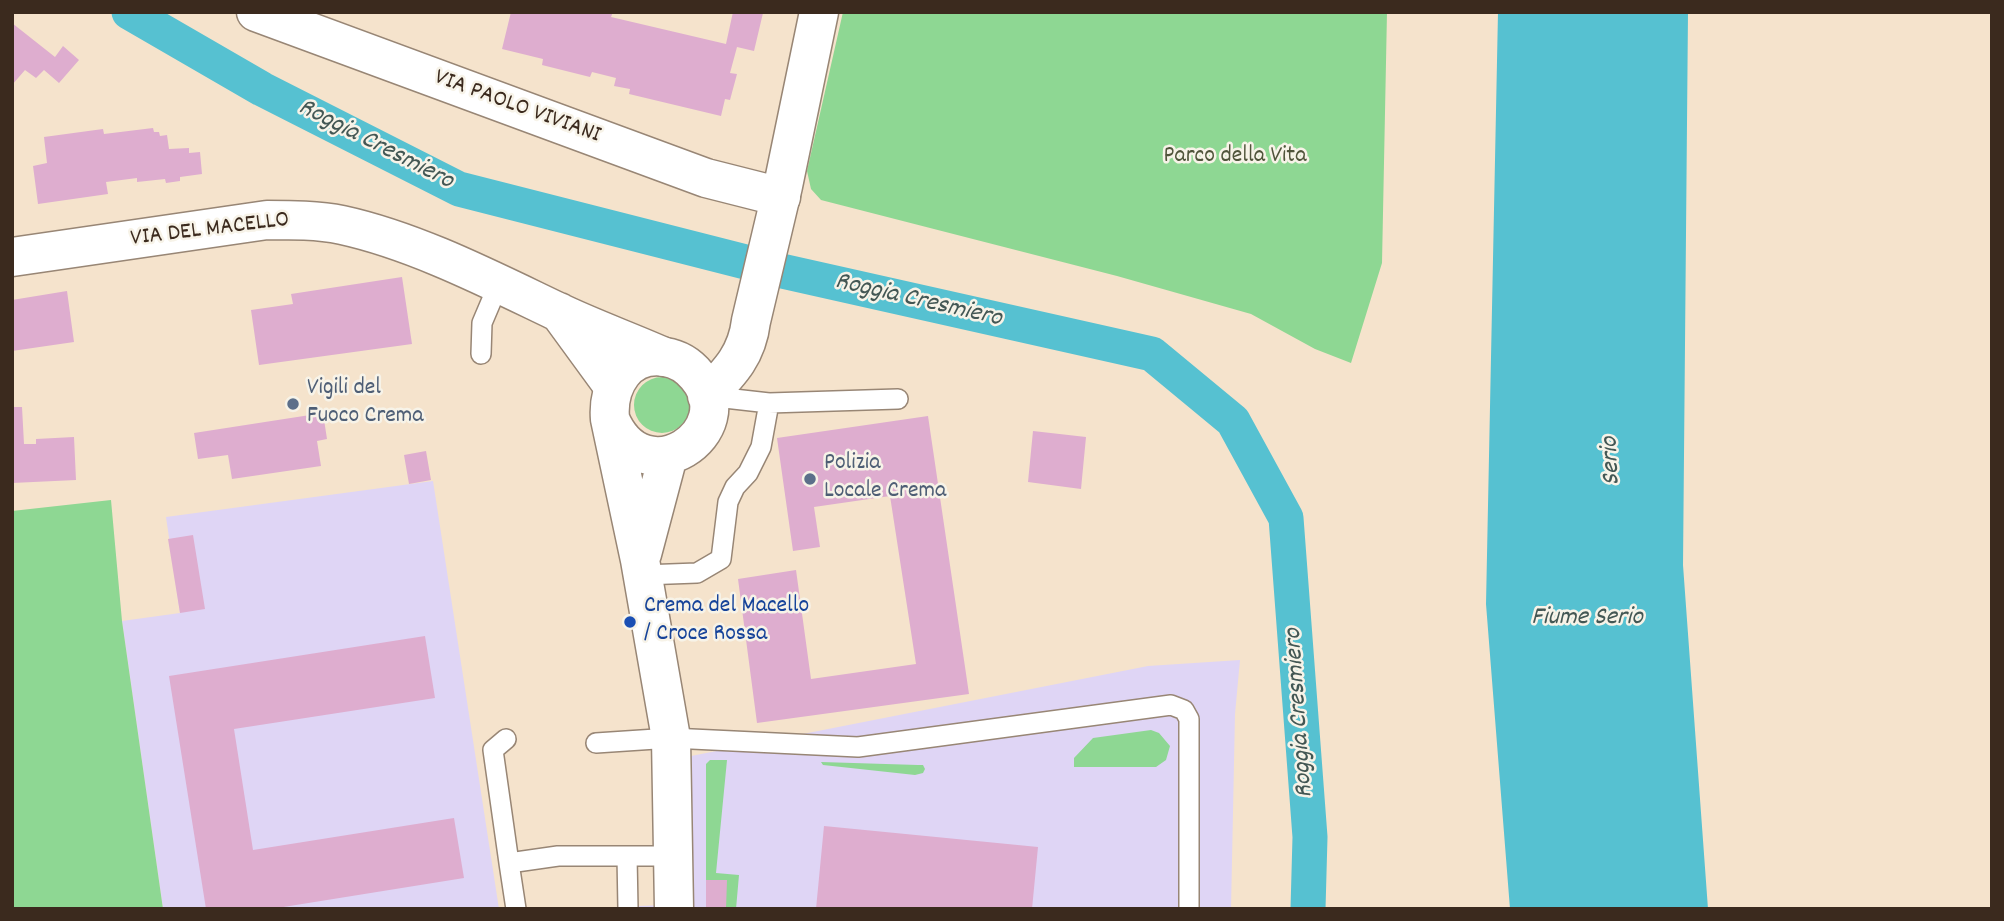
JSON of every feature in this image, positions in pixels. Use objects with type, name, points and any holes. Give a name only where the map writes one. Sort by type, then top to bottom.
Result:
[{"type":"street","name":"VIA PAOLO VIVIANI","points":[[256,12],[706,178],[780,197]]},
{"type":"street","points":[[708,396],[732,370],[748,341],[819,12]]},
{"type":"street","name":"VIA DEL MACELLO","points":[[12,257],[268,220],[340,224],[379,235],[499,283],[559,312],[672,359]]},
{"type":"street","name":"VIA DEL MACELLO","points":[[559,312],[611,402],[616,433],[632,449],[653,457],[668,456]]},
{"type":"street","points":[[674,909],[671,738],[611,402],[622,372],[635,363],[649,358],[713,356],[739,338],[751,321]]},
{"type":"street","points":[[642,567],[668,456],[696,441],[709,412],[708,396],[702,381],[692,369],[672,359]]},
{"type":"lane","points":[[481,354],[482,323],[499,283]]},
{"type":"lane","points":[[708,396],[769,403],[898,399]]},
{"type":"lane","points":[[642,567],[697,573],[721,559],[728,502],[735,486],[748,473],[761,447],[769,403]]},
{"type":"lane","points":[[596,743],[671,738],[858,747],[1171,705],[1184,710],[1189,719],[1189,909]]},
{"type":"lane","points":[[506,738],[493,750],[516,909]]},
{"type":"lane","points":[[509,863],[558,856],[674,856]]},
{"type":"lane","points":[[627,856],[628,909]]},
{"type":"shaded area","points":[[433,481],[499,909],[163,909],[122,621],[180,613],[166,517]]},
{"type":"shaded area","points":[[1240,660],[1235,714],[1231,909],[565,909],[689,904],[686,757],[1148,666]]},
{"type":"green space","name":"Parco della Vita","points":[[843,12],[1387,12],[1382,263],[1351,363],[1315,349],[1251,314],[1117,276],[821,200],[811,189],[807,171]]},
{"type":"green space","points":[[656,377],[668,377],[678,381],[686,389],[690,405],[686,421],[678,429],[668,433],[656,433],[646,429],[638,421],[634,411],[634,399],[638,389],[646,381]]},
{"type":"green space","points":[[111,500],[122,621],[163,909],[12,909],[12,511]]},
{"type":"green space","points":[[1151,730],[1159,733],[1170,746],[1166,760],[1156,767],[1074,767],[1074,758],[1093,738]]},
{"type":"green space","points":[[710,760],[727,760],[716,873],[739,875],[736,909],[726,909],[726,880],[706,880],[706,764]]},
{"type":"green space","points":[[821,762],[923,765],[925,769],[923,773],[915,775],[823,765]]},
{"type":"water","name":"Fiume Serio","points":[[1498,12],[1688,12],[1683,565],[1708,909],[1510,909],[1486,604]]},
{"type":"building","points":[[511,12],[613,12],[611,17],[726,44],[733,12],[763,13],[754,51],[737,47],[730,73],[737,74],[730,100],[725,99],[721,116],[629,94],[630,89],[614,86],[616,78],[592,72],[590,77],[542,65],[543,59],[502,49]]},
{"type":"building","points":[[12,23],[55,57],[63,46],[79,60],[59,83],[44,70],[36,78],[25,70],[12,85]]},
{"type":"building","points":[[153,128],[160,136],[167,135],[169,149],[189,148],[189,153],[200,152],[202,174],[180,177],[180,181],[166,183],[165,179],[137,182],[137,178],[106,182],[108,194],[38,204],[33,166],[47,163],[44,137],[103,129],[104,134]]},
{"type":"building","points":[[402,277],[412,344],[259,365],[251,310],[293,304],[291,294]]},
{"type":"building","points":[[67,291],[74,342],[12,351],[12,300]]},
{"type":"building","points":[[12,407],[22,407],[24,444],[36,444],[36,439],[74,437],[76,480],[12,483]]},
{"type":"building","points":[[323,413],[327,439],[317,441],[321,466],[232,479],[228,455],[198,459],[194,433]]},
{"type":"building","points":[[928,416],[969,694],[757,723],[738,579],[796,570],[811,679],[916,664],[890,496],[814,507],[820,547],[793,551],[777,438]]},
{"type":"building","points":[[1033,431],[1086,437],[1081,489],[1028,482]]},
{"type":"building","points":[[426,451],[431,480],[409,484],[404,455]]},
{"type":"building","points":[[193,535],[205,609],[180,613],[168,539]]},
{"type":"building","points":[[425,636],[435,698],[234,729],[253,850],[454,818],[464,878],[271,909],[206,909],[169,676]]},
{"type":"building","points":[[824,826],[1038,847],[1032,909],[816,909]]},
{"type":"building","points":[[706,880],[727,880],[726,909],[706,909]]},
{"type":"waterway","name":"Roggia Cresmiero","points":[[129,12],[262,89],[459,189],[773,269],[1152,354],[1233,421],[1286,518],[1310,837],[1308,909]]},
{"type":"place","name":"Vigili del Fuoco Crema","points":[[293,404]]},
{"type":"place","name":"Polizia Locale Crema","points":[[810,479]]},
{"type":"place","name":"Crema del Macello / Croce Rossa","points":[[630,622]]},
{"type":"water label","name":"Serio","points":[[1613,461]]}]
